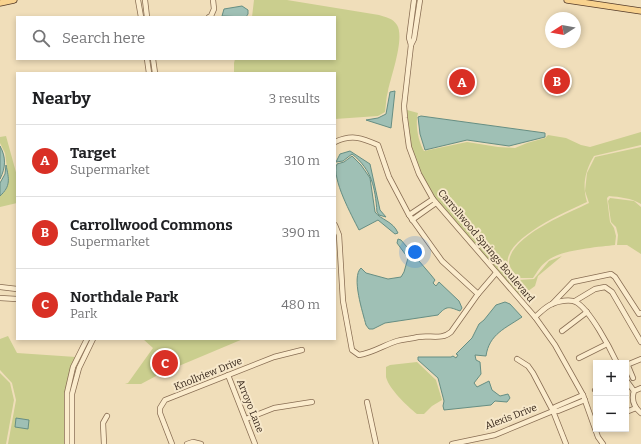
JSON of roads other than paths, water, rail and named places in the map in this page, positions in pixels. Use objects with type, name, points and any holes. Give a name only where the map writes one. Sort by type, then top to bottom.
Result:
[{"type":"main road","points":[[0,3],[14,0]]},
{"type":"main road","points":[[566,0],[641,11]]},
{"type":"street","points":[[138,0],[141,16]]},
{"type":"street","points":[[138,0],[144,16]]},
{"type":"street","points":[[145,0],[147,16]]},
{"type":"street","points":[[211,16],[214,9],[213,0]]},
{"type":"street","name":"Carrollwood Springs Boulevard","points":[[414,0],[409,38],[411,45],[405,94],[405,118],[409,146],[416,167],[434,201],[535,317],[555,345],[584,398],[598,437],[603,444]]},
{"type":"street","name":"Carrollwood Springs Boulevard","points":[[411,45],[414,40],[420,0]]},
{"type":"street","points":[[147,60],[149,72]]},
{"type":"street","points":[[153,60],[155,72]]},
{"type":"street","points":[[336,142],[342,139],[357,137],[378,145],[389,177],[412,220],[442,261],[478,294]]},
{"type":"street","points":[[409,215],[434,201]]},
{"type":"street","points":[[412,220],[434,201]]},
{"type":"street","points":[[336,228],[339,235],[343,301],[352,350],[359,355],[368,354],[397,341],[424,336],[447,336],[478,294],[496,273]]},
{"type":"street","points":[[535,317],[551,304],[573,282],[611,274],[615,277],[639,314],[641,313]]},
{"type":"street","points":[[0,287],[16,289]]},
{"type":"street","points":[[551,304],[575,301],[595,289],[606,288],[612,292],[641,342]]},
{"type":"street","points":[[0,298],[16,299]]},
{"type":"street","points":[[575,301],[587,312],[615,360]]},
{"type":"street","points":[[562,330],[587,312]]},
{"type":"street","points":[[67,444],[67,393],[73,367],[86,340]]},
{"type":"street","points":[[72,444],[72,394],[79,368],[93,340]]},
{"type":"street","points":[[579,358],[607,344]]},
{"type":"street","name":"Knollview Drive","points":[[172,444],[160,412],[162,404],[165,400],[274,357],[302,350]]},
{"type":"street","points":[[517,359],[528,366],[533,373],[553,411],[566,444]]},
{"type":"street","points":[[633,378],[629,364],[641,359]]},
{"type":"street","points":[[73,367],[79,368]]},
{"type":"street","name":"Arroyo Lane","points":[[228,375],[256,444]]},
{"type":"street","points":[[629,384],[634,391],[632,401],[641,413]]},
{"type":"street","points":[[634,391],[641,388]]},
{"type":"street","name":"Alexis Drive","points":[[452,444],[494,435],[553,411],[555,407],[584,398]]},
{"type":"street","points":[[246,419],[274,408],[312,402]]},
{"type":"street","points":[[367,402],[376,444]]},
{"type":"street","points":[[629,411],[636,408]]},
{"type":"street","points":[[104,444],[103,423],[107,416]]},
{"type":"street","points":[[187,444],[192,442],[201,444]]},
{"type":"water","points":[[242,6],[248,10],[248,14],[247,16],[222,16],[224,9]]},
{"type":"water","points":[[395,91],[391,128],[366,120],[378,118],[386,114],[390,92]]},
{"type":"water","points":[[421,116],[545,133],[545,137],[509,146],[467,140],[425,150],[420,134],[418,117]]},
{"type":"water","points":[[0,146],[4,162],[0,179]]},
{"type":"water","points":[[350,151],[370,164],[380,210],[386,217],[379,215],[377,212],[371,180],[364,166],[359,160],[352,154],[343,161],[336,162],[340,154]]},
{"type":"water","points":[[352,156],[361,165],[370,178],[375,212],[390,223],[398,233],[395,234],[378,220],[359,230],[339,187],[336,170],[337,164],[344,162]]},
{"type":"water","points":[[6,165],[8,185],[0,196],[0,183],[5,174]]},
{"type":"water","points":[[398,239],[401,240],[435,280],[433,283],[436,286],[439,282],[459,301],[462,308],[460,311],[446,308],[438,315],[385,323],[373,329],[369,329],[366,325],[360,304],[357,287],[358,273],[361,268],[366,273],[388,279],[401,277],[408,258],[397,243]]},
{"type":"water","points":[[505,302],[510,304],[522,317],[504,328],[494,337],[488,348],[486,356],[475,355],[476,360],[480,362],[481,374],[474,383],[477,387],[489,381],[492,390],[500,396],[508,394],[510,398],[507,402],[495,401],[491,405],[444,410],[444,401],[438,378],[418,360],[418,357],[453,356],[456,358],[458,355],[456,354],[472,338],[479,324],[496,305]]},
{"type":"water","points":[[16,418],[29,420],[28,429],[15,427]]},
{"type":"place","name":"Carrollwood Commons","points":[[557,81]]},
{"type":"place","name":"Target","points":[[462,82]]},
{"type":"place","name":"Northdale Park","points":[[165,363]]}]
